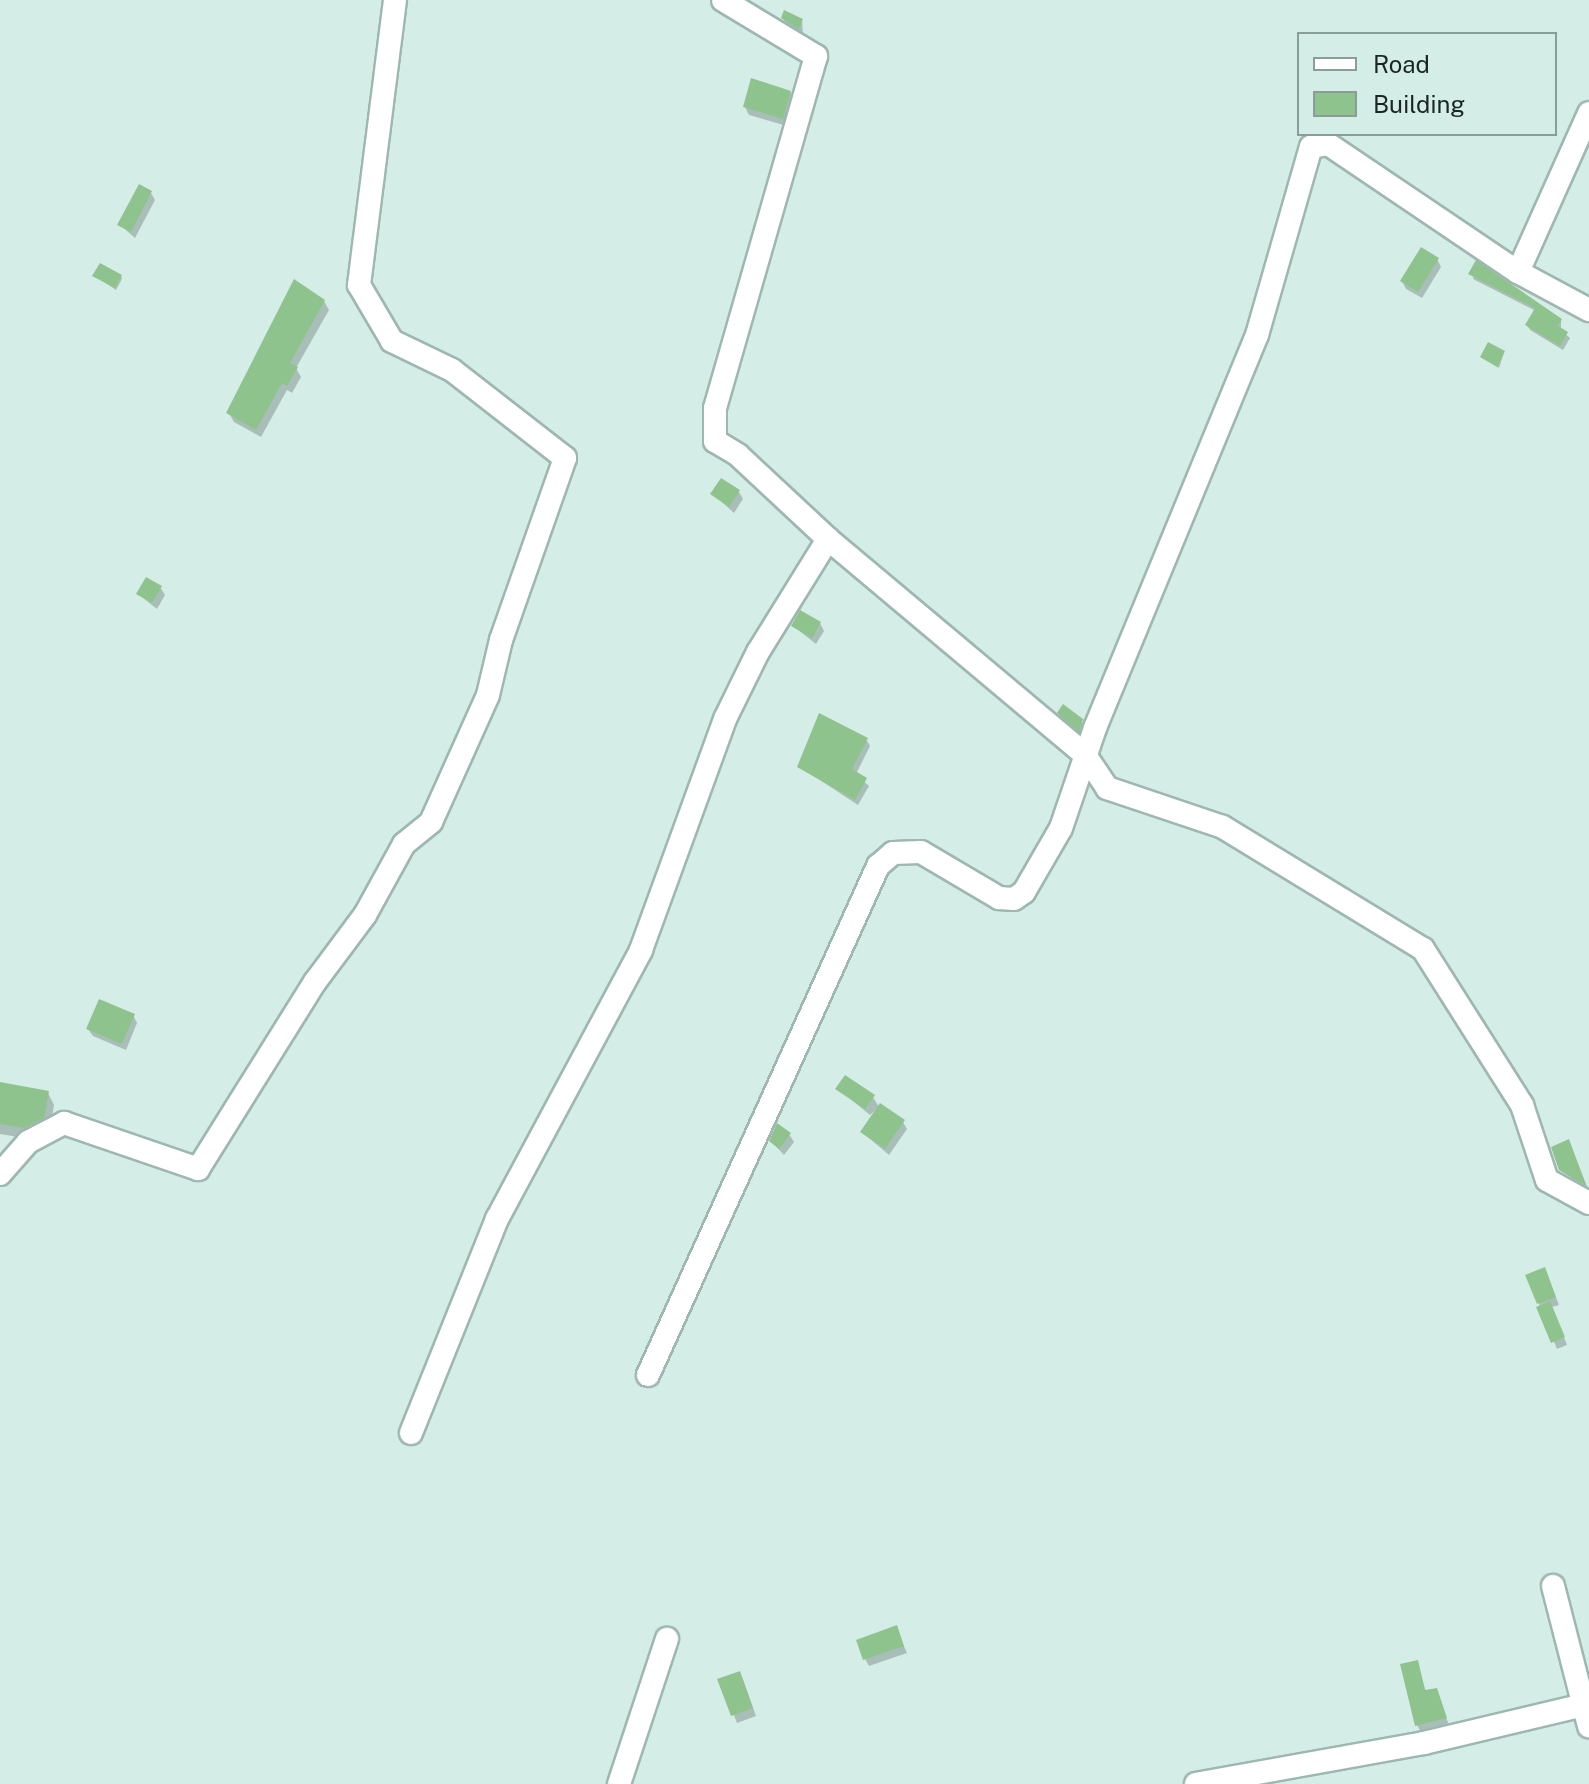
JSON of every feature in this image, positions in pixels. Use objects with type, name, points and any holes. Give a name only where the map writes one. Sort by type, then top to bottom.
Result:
[{"type":"street","points":[[0,1174],[28,1142],[64,1123],[198,1169],[315,982],[365,915],[404,844],[431,822],[488,695],[501,640],[565,458],[452,370],[392,341],[359,285],[395,0]]},
{"type":"street","points":[[723,0],[816,56],[715,408],[715,441],[738,455],[828,539],[1085,755],[1107,788],[1223,827],[1423,949],[1522,1105],[1547,1180],[1589,1203]]},
{"type":"street","points":[[1518,272],[1589,113]]},
{"type":"street","points":[[648,1375],[878,866],[893,853],[921,852],[999,898],[1014,899],[1024,892],[1061,828],[1085,755],[1257,335],[1311,147],[1328,144],[1518,272],[1589,310]]},
{"type":"street","points":[[411,1433],[497,1219],[641,950],[725,719],[758,652],[828,539]]},
{"type":"street","points":[[1196,1784],[1586,1716],[1553,1586]]},
{"type":"street","points":[[619,1784],[667,1639]]},
{"type":"building","points":[[784,10],[803,19],[799,29],[781,18]]},
{"type":"building","points":[[751,78],[791,91],[783,119],[743,107]]},
{"type":"building","points":[[139,184],[152,191],[131,232],[117,225]]},
{"type":"building","points":[[1421,247],[1439,258],[1418,292],[1400,281]]},
{"type":"building","points":[[1476,260],[1562,319],[1558,326],[1568,332],[1560,346],[1525,325],[1535,308],[1468,274]]},
{"type":"building","points":[[100,263],[122,275],[115,288],[92,276]]},
{"type":"building","points":[[294,279],[325,300],[290,363],[298,367],[287,386],[282,383],[256,430],[226,413]]},
{"type":"building","points":[[1488,342],[1505,351],[1497,367],[1480,357]]},
{"type":"building","points":[[721,478],[740,490],[729,507],[710,494]]},
{"type":"building","points":[[146,577],[162,586],[152,603],[136,594]]},
{"type":"building","points":[[800,610],[821,622],[812,638],[791,626]]},
{"type":"building","points":[[1063,704],[1083,719],[1079,732],[1057,713]]},
{"type":"building","points":[[819,713],[868,738],[852,769],[867,778],[855,800],[797,767]]},
{"type":"building","points":[[99,999],[135,1014],[122,1044],[86,1029]]},
{"type":"building","points":[[845,1075],[875,1095],[865,1109],[835,1089]]},
{"type":"building","points":[[0,1082],[49,1091],[44,1118],[24,1128],[0,1124]]},
{"type":"building","points":[[880,1103],[905,1120],[885,1149],[860,1132]]},
{"type":"building","points":[[777,1123],[791,1133],[779,1149],[769,1141]]},
{"type":"building","points":[[1569,1139],[1586,1185],[1559,1170],[1551,1147]]},
{"type":"building","points":[[1545,1267],[1556,1297],[1537,1304],[1525,1275]]},
{"type":"building","points":[[1550,1301],[1565,1337],[1551,1343],[1536,1307]]},
{"type":"building","points":[[897,1625],[904,1646],[863,1660],[856,1640]]},
{"type":"building","points":[[1418,1660],[1425,1690],[1437,1688],[1447,1718],[1415,1726],[1400,1664]]},
{"type":"building","points":[[740,1671],[753,1708],[731,1716],[717,1679]]}]
